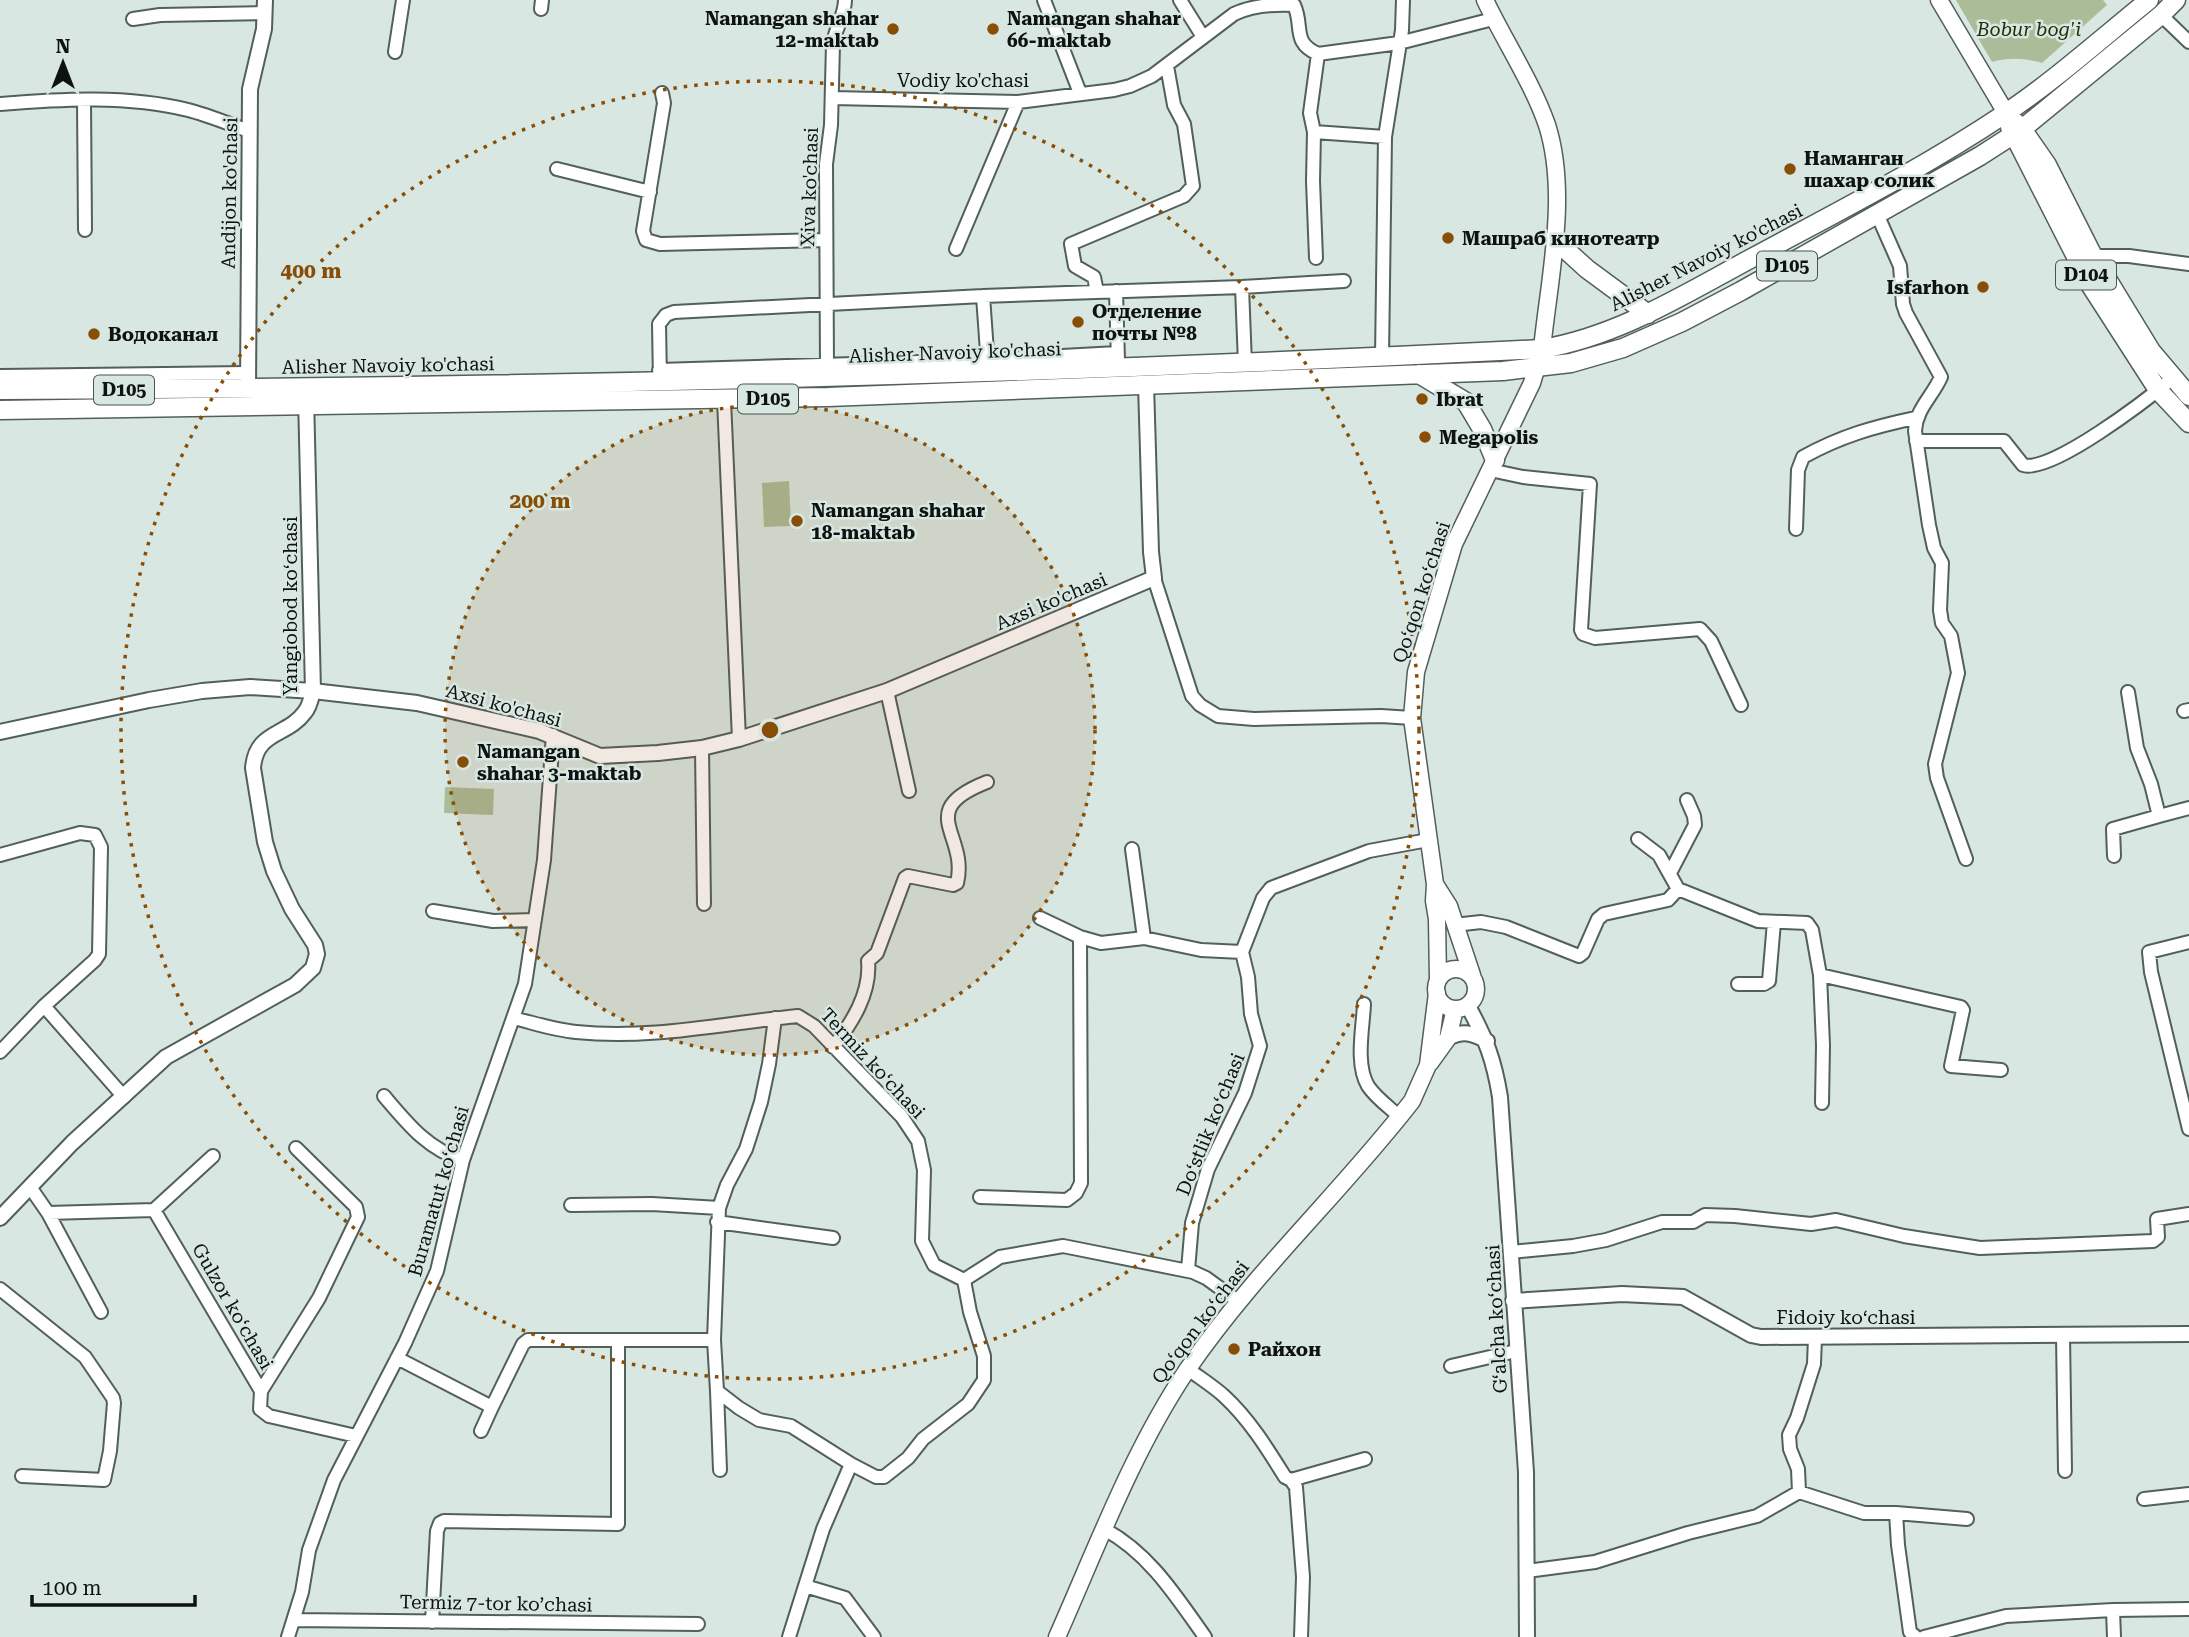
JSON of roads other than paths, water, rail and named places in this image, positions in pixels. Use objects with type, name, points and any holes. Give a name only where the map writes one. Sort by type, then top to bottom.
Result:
[{"type":"main road","name":"Qoʻqon koʻchasi","points":[[1057,1637],[1158,1415],[1238,1301],[1400,1116],[1418,1091],[1428,1065],[1437,987],[1437,919],[1435,884],[1412,718],[1416,672],[1454,544],[1532,383],[1542,349],[1554,239],[1557,172],[1546,125],[1534,94],[1485,0]]},
{"type":"main road","points":[[1939,0],[2006,113]]},
{"type":"main road","name":"Alisher Navoiy ko'chasi","points":[[0,390],[248,381],[306,388],[1118,360],[1245,363],[1542,349],[1591,337],[1648,314],[1878,190],[2006,113],[2149,0]]},
{"type":"main road","name":"D105","points":[[1536,368],[1571,363],[1623,348],[1682,322],[1877,214],[2017,132],[2176,0]]},
{"type":"main road","name":"D104","points":[[2006,113],[2091,286],[2158,390],[2189,423]]},
{"type":"main road","name":"D104","points":[[2017,132],[2047,166],[2093,256],[2151,351],[2189,396]]},
{"type":"main road","points":[[1554,239],[1587,269],[1648,314]]},
{"type":"main road","name":"Alisher Navoiy ko'chasi","points":[[0,410],[724,400],[1536,368]]},
{"type":"main road","points":[[1419,374],[1466,402],[1482,429],[1492,465]]},
{"type":"main road","name":"Qoʻqon koʻchasi","points":[[1435,884],[1449,906],[1472,975]]},
{"type":"main road","points":[[1460,969],[1472,975],[1477,988],[1476,995],[1462,1008],[1443,1004],[1437,987],[1447,971],[1460,969]]},
{"type":"main road","name":"Qoʻqon koʻchasi","points":[[1428,1065],[1448,1038],[1462,1008]]},
{"type":"street","points":[[395,52],[402,0]]},
{"type":"street","name":"Xiva ko'chasi","points":[[827,371],[825,164],[832,98],[834,33],[843,16],[845,0]]},
{"type":"street","points":[[1044,0],[1080,93]]},
{"type":"street","points":[[1180,0],[1203,37]]},
{"type":"street","points":[[1382,358],[1385,137],[1403,0]]},
{"type":"street","name":"Vodiy ko'chasi","points":[[832,98],[1017,102],[1130,86],[1167,66],[1243,10],[1291,5],[1296,7],[1302,43],[1308,50],[1318,54]]},
{"type":"street","points":[[133,19],[265,6]]},
{"type":"street","name":"Andijon ko'chasi","points":[[248,381],[250,89],[264,29],[265,6]]},
{"type":"street","points":[[2161,15],[2189,43]]},
{"type":"street","points":[[1316,258],[1312,181],[1314,132],[1310,113],[1318,54],[1399,43],[1493,19]]},
{"type":"street","points":[[1097,292],[1094,277],[1075,266],[1071,244],[1184,196],[1193,186],[1184,124],[1174,105],[1167,66]]},
{"type":"street","points":[[662,93],[664,103],[643,231],[643,236],[649,243],[825,240]]},
{"type":"street","points":[[0,104],[84,100],[133,102],[187,110],[249,131]]},
{"type":"street","points":[[84,100],[85,230]]},
{"type":"street","points":[[957,249],[1017,102]]},
{"type":"street","points":[[1314,132],[1385,137]]},
{"type":"street","points":[[557,169],[650,192]]},
{"type":"street","points":[[1877,214],[1900,265],[1906,313],[1941,377],[1915,418],[1916,441],[1929,525],[1934,548],[1942,563],[1942,623],[1951,636],[1958,673],[1935,764],[1937,778],[1966,859]]},
{"type":"street","points":[[2093,256],[2141,257],[2189,264]]},
{"type":"street","points":[[660,376],[657,334],[661,318],[674,312],[983,296],[1241,288],[1344,281]]},
{"type":"street","points":[[1241,288],[1245,363]]},
{"type":"street","points":[[1116,291],[1118,360]]},
{"type":"street","points":[[983,296],[988,366]]},
{"type":"street","points":[[0,376],[248,381]]},
{"type":"street","points":[[1916,441],[2004,440],[2023,465],[2035,466],[2077,447],[2173,378]]},
{"type":"street","points":[[1146,384],[1154,578],[1192,696],[1200,705],[1218,716],[1254,719],[1381,716],[1412,718]]},
{"type":"street","name":"Yangiobod koʻchasi","points":[[0,1218],[72,1143],[166,1058],[295,985],[313,968],[317,954],[315,945],[292,909],[274,871],[265,842],[253,768],[259,746],[305,713],[313,691],[306,388]]},
{"type":"street","points":[[724,400],[739,739]]},
{"type":"street","points":[[1796,529],[1798,470],[1802,457],[1858,431],[1915,418]]},
{"type":"street","points":[[1492,465],[1523,477],[1590,484],[1581,630],[1583,634],[1595,638],[1700,629],[1711,641],[1741,705]]},
{"type":"street","name":"Axsi ko'chasi","points":[[0,732],[149,699],[250,687],[418,703],[553,735],[600,756],[702,748],[739,739],[887,691],[1154,578]]},
{"type":"street","points":[[887,691],[909,791]]},
{"type":"street","points":[[2127,692],[2137,748],[2151,784],[2159,816]]},
{"type":"street","name":"Buramatut koʻchasi","points":[[288,1637],[320,1516],[334,1480],[397,1358],[437,1271],[463,1160],[525,984],[544,860],[553,735]]},
{"type":"street","points":[[702,748],[704,904]]},
{"type":"street","points":[[833,1047],[850,1025],[863,997],[868,961],[877,953],[905,878],[908,876],[953,885],[957,883],[956,853],[948,822],[950,810],[956,798],[964,791],[987,782]]},
{"type":"street","points":[[1670,873],[1695,825],[1687,800]]},
{"type":"street","points":[[2114,856],[2113,829],[2189,808]]},
{"type":"street","points":[[0,855],[80,832],[95,835],[100,841],[99,954],[0,1052]]},
{"type":"street","points":[[1638,839],[1659,855],[1678,889],[1758,921],[1807,923],[1812,930],[1820,975],[1822,1103]]},
{"type":"street","points":[[1041,918],[1080,937],[1101,943],[1144,938],[1202,950],[1241,952],[1263,898],[1271,888],[1369,851],[1428,840]]},
{"type":"street","points":[[1132,849],[1144,938]]},
{"type":"street","points":[[1454,925],[1481,922],[1506,927],[1579,956],[1583,953],[1598,919],[1604,914],[1668,900],[1678,889]]},
{"type":"street","points":[[433,911],[493,921],[535,920]]},
{"type":"street","points":[[1738,984],[1764,984],[1769,981],[1774,922]]},
{"type":"street","points":[[980,1197],[1067,1200],[1076,1193],[1081,1183],[1080,937]]},
{"type":"street","points":[[2189,942],[2149,952],[2151,972],[2189,1129]]},
{"type":"street","name":"Doʻstlik koʻchasi","points":[[1188,1270],[1192,1223],[1208,1169],[1245,1093],[1260,1046],[1251,1014],[1248,977],[1241,952]]},
{"type":"street","points":[[1820,975],[1961,1007],[1963,1010],[1951,1066],[2001,1070]]},
{"type":"street","points":[[1364,1004],[1361,1054],[1366,1083],[1400,1116]]},
{"type":"street","points":[[44,1006],[124,1097]]},
{"type":"street","name":"Gʻalcha koʻchasi","points":[[1462,1008],[1487,1041],[1496,1070],[1500,1097],[1526,1472],[1527,1637]]},
{"type":"street","name":"Termiz koʻchasi","points":[[513,1018],[565,1031],[618,1034],[727,1026],[798,1016],[807,1019],[902,1117],[918,1141],[924,1170],[922,1241],[934,1265],[964,1280]]},
{"type":"street","points":[[720,1470],[714,1340],[717,1222],[727,1185],[746,1149],[761,1102],[775,1018]]},
{"type":"street","points":[[1448,1038],[1465,1032],[1487,1041]]},
{"type":"street","points":[[384,1096],[429,1144],[444,1155],[463,1160]]},
{"type":"street","points":[[261,1391],[319,1298],[358,1217],[356,1207],[296,1148]]},
{"type":"street","points":[[48,1213],[154,1210],[214,1156]]},
{"type":"street","points":[[30,1187],[48,1213],[101,1312]]},
{"type":"street","points":[[570,1205],[652,1204],[719,1208]]},
{"type":"street","name":"Gulzor koʻchasi","points":[[154,1210],[261,1391],[260,1409],[269,1416],[356,1436]]},
{"type":"street","points":[[1511,1252],[1606,1240],[1662,1222],[1693,1222],[1705,1215],[1811,1224],[1836,1220],[1904,1236],[1980,1248],[2153,1241],[2158,1237],[2157,1219],[2189,1214]]},
{"type":"street","points":[[717,1222],[833,1238]]},
{"type":"street","points":[[717,1391],[759,1420],[795,1427],[851,1464],[876,1477],[884,1477],[898,1467],[923,1439],[976,1395],[984,1380],[984,1356],[970,1312],[964,1280],[1000,1257],[1063,1246],[1188,1270],[1206,1278],[1238,1301]]},
{"type":"street","points":[[0,1289],[85,1357],[113,1398],[114,1404],[110,1451],[104,1480],[22,1476]]},
{"type":"street","name":"Fidoiy koʻchasi","points":[[1513,1301],[1596,1295],[1683,1297],[1751,1335],[1760,1337],[2189,1334]]},
{"type":"street","points":[[2063,1335],[2065,1471]]},
{"type":"street","points":[[1799,1492],[1798,1469],[1790,1448],[1789,1435],[1814,1364],[1815,1337]]},
{"type":"street","points":[[432,1622],[437,1531],[440,1523],[618,1524],[618,1340]]},
{"type":"street","points":[[481,1431],[526,1341],[714,1340]]},
{"type":"street","points":[[1451,1366],[1516,1351]]},
{"type":"street","points":[[397,1358],[492,1408]]},
{"type":"street","points":[[1188,1369],[1239,1411],[1285,1477],[1292,1480],[1296,1487],[1303,1577],[1301,1637]]},
{"type":"street","points":[[1292,1480],[1365,1459]]},
{"type":"street","points":[[789,1637],[823,1529],[851,1464]]},
{"type":"street","points":[[1527,1571],[1595,1562],[1688,1533],[1757,1516],[1799,1492],[1864,1513],[1967,1519]]},
{"type":"street","points":[[2144,1499],[2189,1494]]},
{"type":"street","points":[[1896,1513],[1910,1632],[1916,1637]]},
{"type":"street","points":[[1104,1529],[1130,1546],[1164,1579],[1205,1637]]},
{"type":"street","points":[[805,1586],[845,1598],[874,1637]]},
{"type":"street","points":[[1932,1636],[2006,1616],[2189,1609]]},
{"type":"street","points":[[2113,1610],[2114,1637]]},
{"type":"street","name":"Termiz 7-tor koʼchasi","points":[[294,1620],[698,1625]]},
{"type":"place","name":"Namangan shahar 12-maktab","points":[[893,29]]},
{"type":"place","name":"Namangan shahar 66-maktab","points":[[993,29]]},
{"type":"place","name":"Наманган шахар солик","points":[[1790,169]]},
{"type":"place","name":"Машраб кинотеатр","points":[[1448,238]]},
{"type":"place","name":"Isfarhon","points":[[1983,287]]},
{"type":"place","name":"Отделение почты №8","points":[[1078,322]]},
{"type":"place","name":"Водоканал","points":[[94,334]]},
{"type":"place","name":"Ibrat","points":[[1422,399]]},
{"type":"place","name":"Megapolis","points":[[1425,437]]},
{"type":"place","name":"Namangan shahar 18-maktab","points":[[797,521]]},
{"type":"place","name":"Namangan shahar 3-maktab","points":[[463,762]]},
{"type":"place","name":"Райхон","points":[[1234,1349]]},
{"type":"park label","name":"Bobur bog'i","points":[[2029,29]]}]
